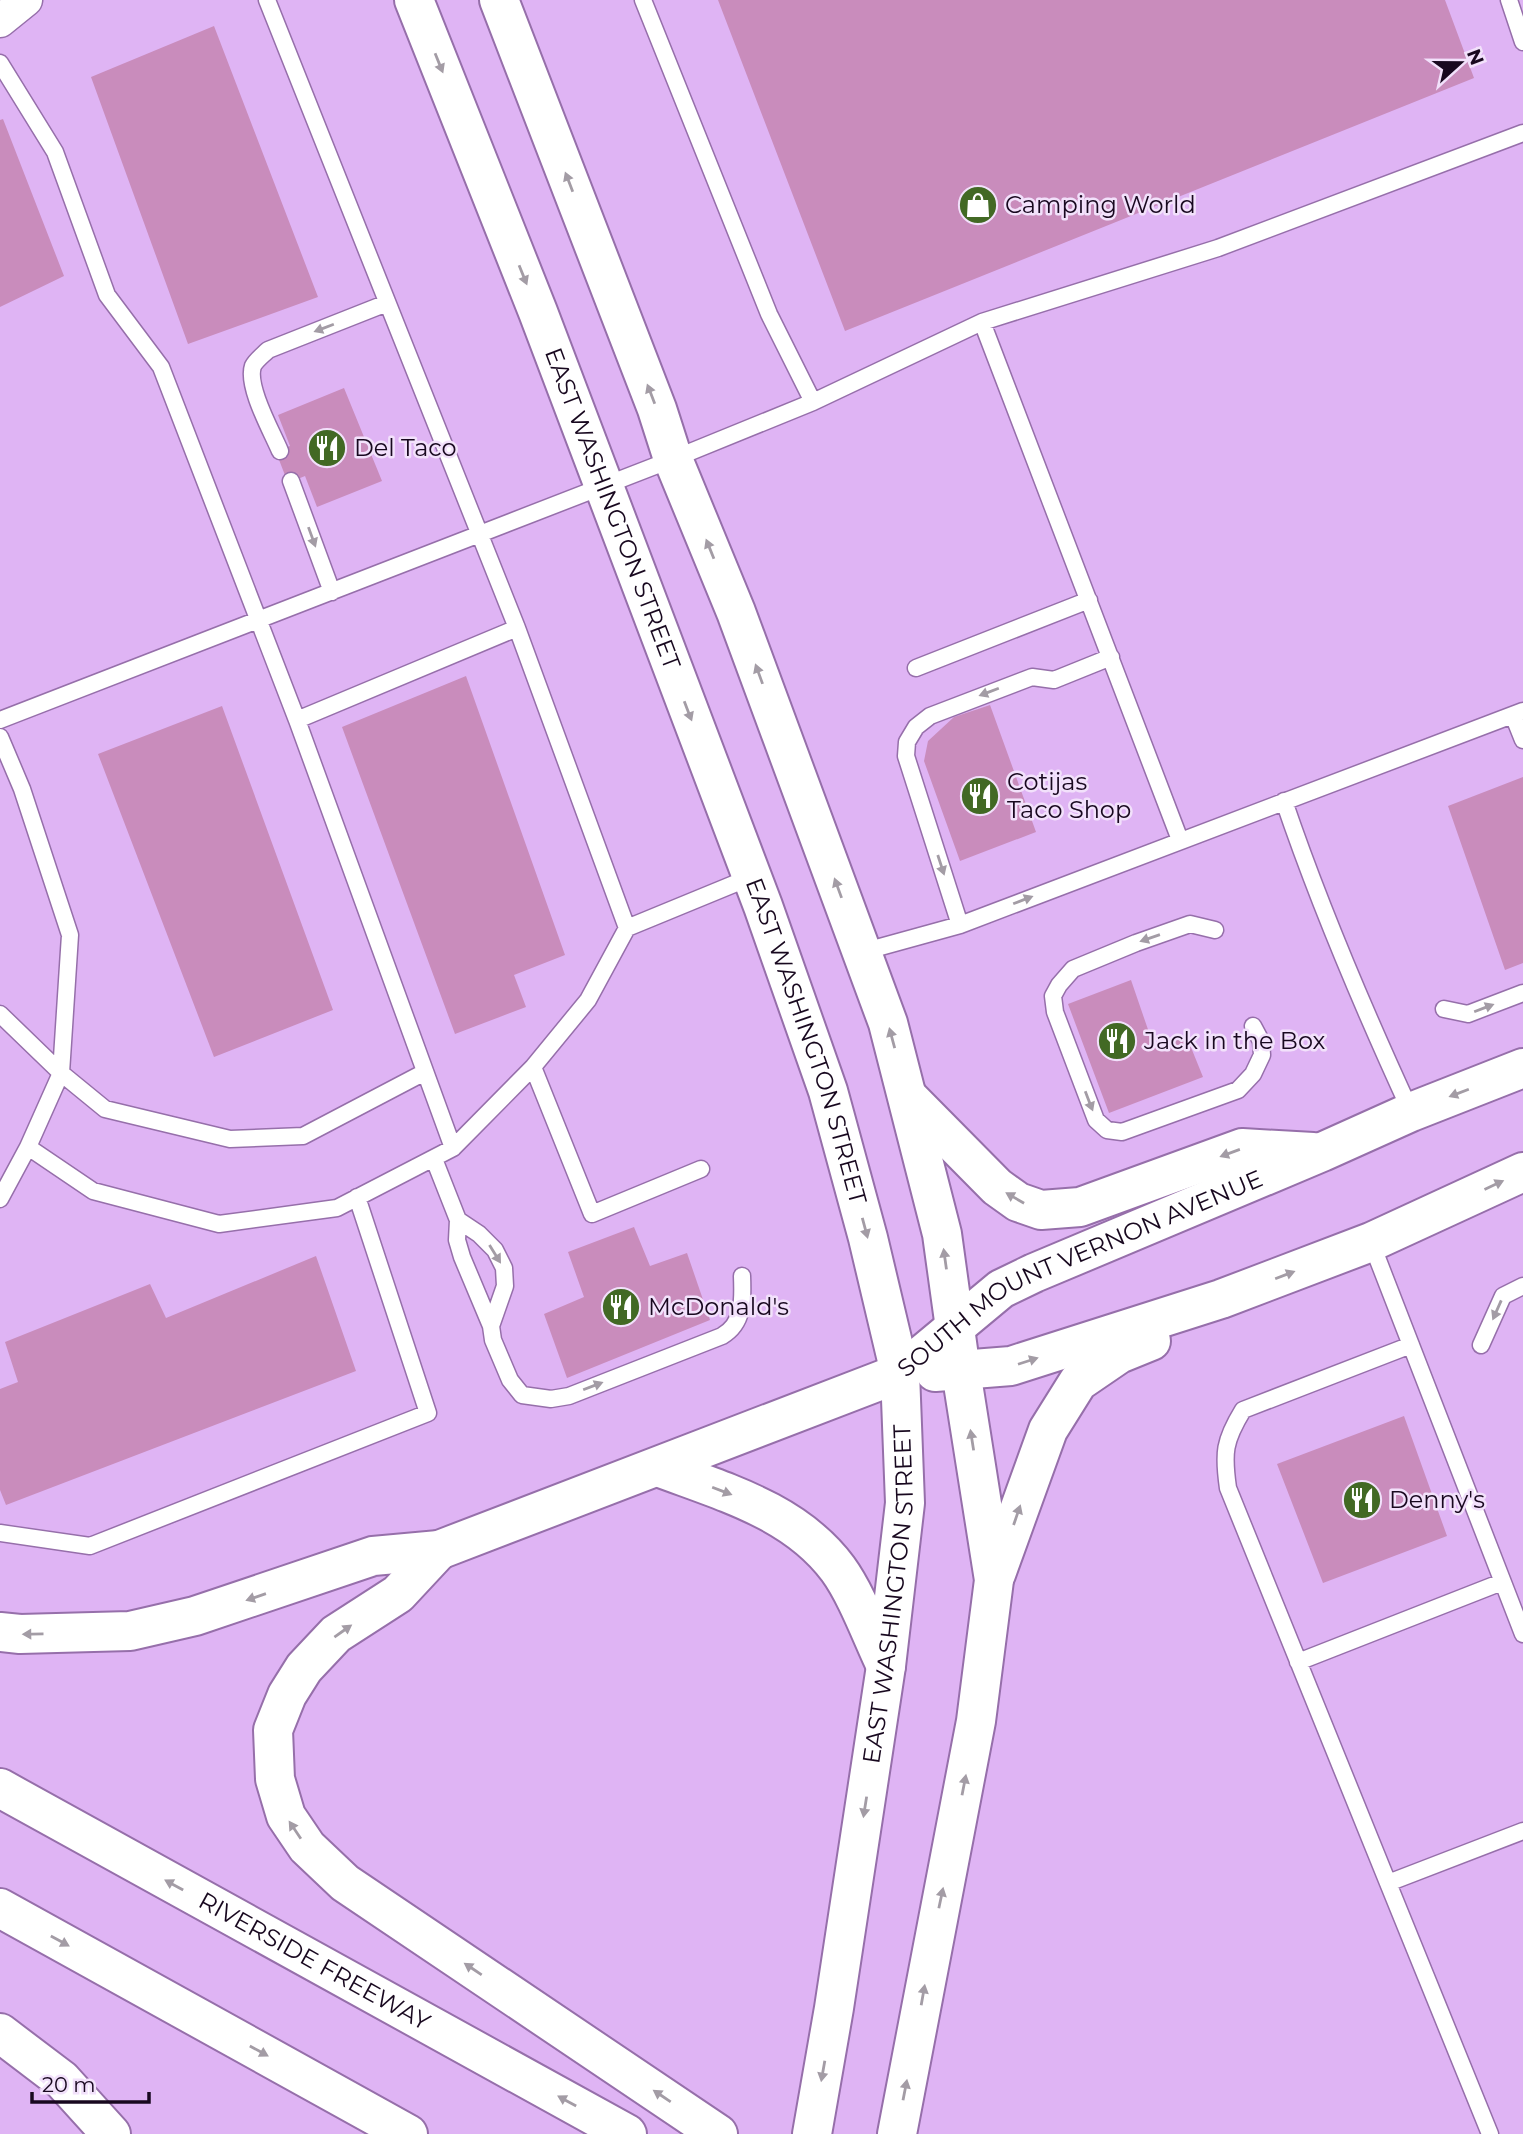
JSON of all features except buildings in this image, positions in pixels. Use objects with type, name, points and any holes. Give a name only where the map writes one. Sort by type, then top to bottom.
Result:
[{"type":"main road","name":"EAST WASHINGTON STREET","points":[[414,0],[538,312],[751,877],[828,1091],[868,1238],[900,1373],[905,1503],[886,1667],[812,2134]]},
{"type":"main road","points":[[499,0],[657,409],[673,459],[736,612],[888,1023],[942,1234],[994,1580]]},
{"type":"main road","name":"SOUTH MOUNT VERNON AVENUE","points":[[900,1373],[1002,1289],[1034,1273],[1322,1152],[1411,1111],[1523,1068]]},
{"type":"main road","points":[[909,1098],[997,1187],[1018,1202],[1041,1210],[1080,1207],[1242,1148],[1322,1152]]},
{"type":"main road","name":"SOUTH MOUNT VERNON AVENUE","points":[[900,1373],[1011,1366],[1221,1299],[1371,1242],[1523,1172]]},
{"type":"main road","points":[[897,2134],[976,1721],[994,1580],[1048,1430],[1078,1382],[1119,1354],[1172,1332],[1221,1299]]},
{"type":"main road","points":[[0,1632],[20,1634],[130,1631],[195,1616],[373,1556],[439,1550],[900,1373]]},
{"type":"main road","points":[[658,1467],[783,1518],[816,1543],[840,1572],[886,1667]]},
{"type":"main road","points":[[439,1550],[398,1594],[336,1634],[304,1668],[287,1695],[273,1730],[275,1779],[286,1816],[307,1847],[345,1883],[718,2134]]},
{"type":"main road","name":"RIVERSIDE FREEWAY","points":[[0,1788],[626,2134]]},
{"type":"main road","points":[[0,1908],[408,2134]]},
{"type":"main road","points":[[0,2033],[62,2080],[110,2133]]},
{"type":"street","points":[[0,21],[26,0]]},
{"type":"lane","points":[[267,0],[481,534],[627,928]]},
{"type":"lane","points":[[643,0],[769,314],[813,402]]},
{"type":"lane","points":[[1509,0],[1523,42]]},
{"type":"lane","points":[[0,63],[55,152],[107,295],[161,367],[297,720],[453,1149]]},
{"type":"lane","points":[[0,720],[673,459],[813,402],[982,322],[1217,248],[1523,133]]},
{"type":"lane","points":[[279,451],[253,386],[251,374],[254,364],[268,350],[387,303]]},
{"type":"lane","points":[[982,322],[1180,840]]},
{"type":"lane","points":[[291,481],[332,592]]},
{"type":"lane","points":[[916,668],[1089,600]]},
{"type":"lane","points":[[297,720],[517,628]]},
{"type":"lane","points":[[960,925],[906,756],[907,742],[916,727],[930,716],[1032,677],[1055,680],[1111,657]]},
{"type":"lane","points":[[862,952],[960,925],[1518,713],[1523,740]]},
{"type":"lane","points":[[0,737],[22,789],[70,935],[61,1073],[28,1147],[0,1199]]},
{"type":"lane","points":[[1284,801],[1311,880],[1351,979],[1411,1111]]},
{"type":"lane","points":[[28,1147],[93,1191],[219,1224],[337,1208],[453,1149],[533,1067],[589,1000],[627,928],[751,877]]},
{"type":"lane","points":[[1214,930],[1190,923],[1073,969],[1059,985],[1053,996],[1055,1012],[1096,1120],[1107,1130],[1122,1132],[1238,1090],[1253,1074],[1262,1055],[1261,1041],[1253,1026]]},
{"type":"lane","points":[[1444,1009],[1468,1014],[1523,992]]},
{"type":"lane","points":[[0,1014],[61,1073],[105,1109],[230,1139],[303,1136],[425,1072]]},
{"type":"lane","points":[[533,1067],[592,1213],[701,1169]]},
{"type":"lane","points":[[434,1159],[458,1220],[459,1249],[491,1326],[500,1362],[522,1395],[551,1399],[581,1391],[722,1336],[734,1329],[743,1299],[742,1276]]},
{"type":"lane","points":[[0,1532],[90,1546],[428,1413],[358,1198]]},
{"type":"lane","points":[[458,1220],[495,1250],[504,1268],[505,1286],[491,1326]]},
{"type":"lane","points":[[1371,1242],[1523,1634]]},
{"type":"lane","points":[[1481,1345],[1503,1296],[1523,1286]]},
{"type":"lane","points":[[1411,1345],[1243,1410],[1232,1428],[1224,1459],[1228,1488],[1490,2134]]},
{"type":"lane","points":[[1298,1662],[1502,1582]]},
{"type":"lane","points":[[1388,1883],[1523,1832]]},
{"type":"place","name":"Camping World","points":[[978,205]]},
{"type":"place","name":"Del Taco","points":[[327,448]]},
{"type":"place","name":"Cotijas Taco Shop","points":[[980,796]]},
{"type":"place","name":"Jack in the Box","points":[[1117,1041]]},
{"type":"place","name":"McDonald's","points":[[621,1307]]},
{"type":"place","name":"Denny's","points":[[1362,1500]]}]
